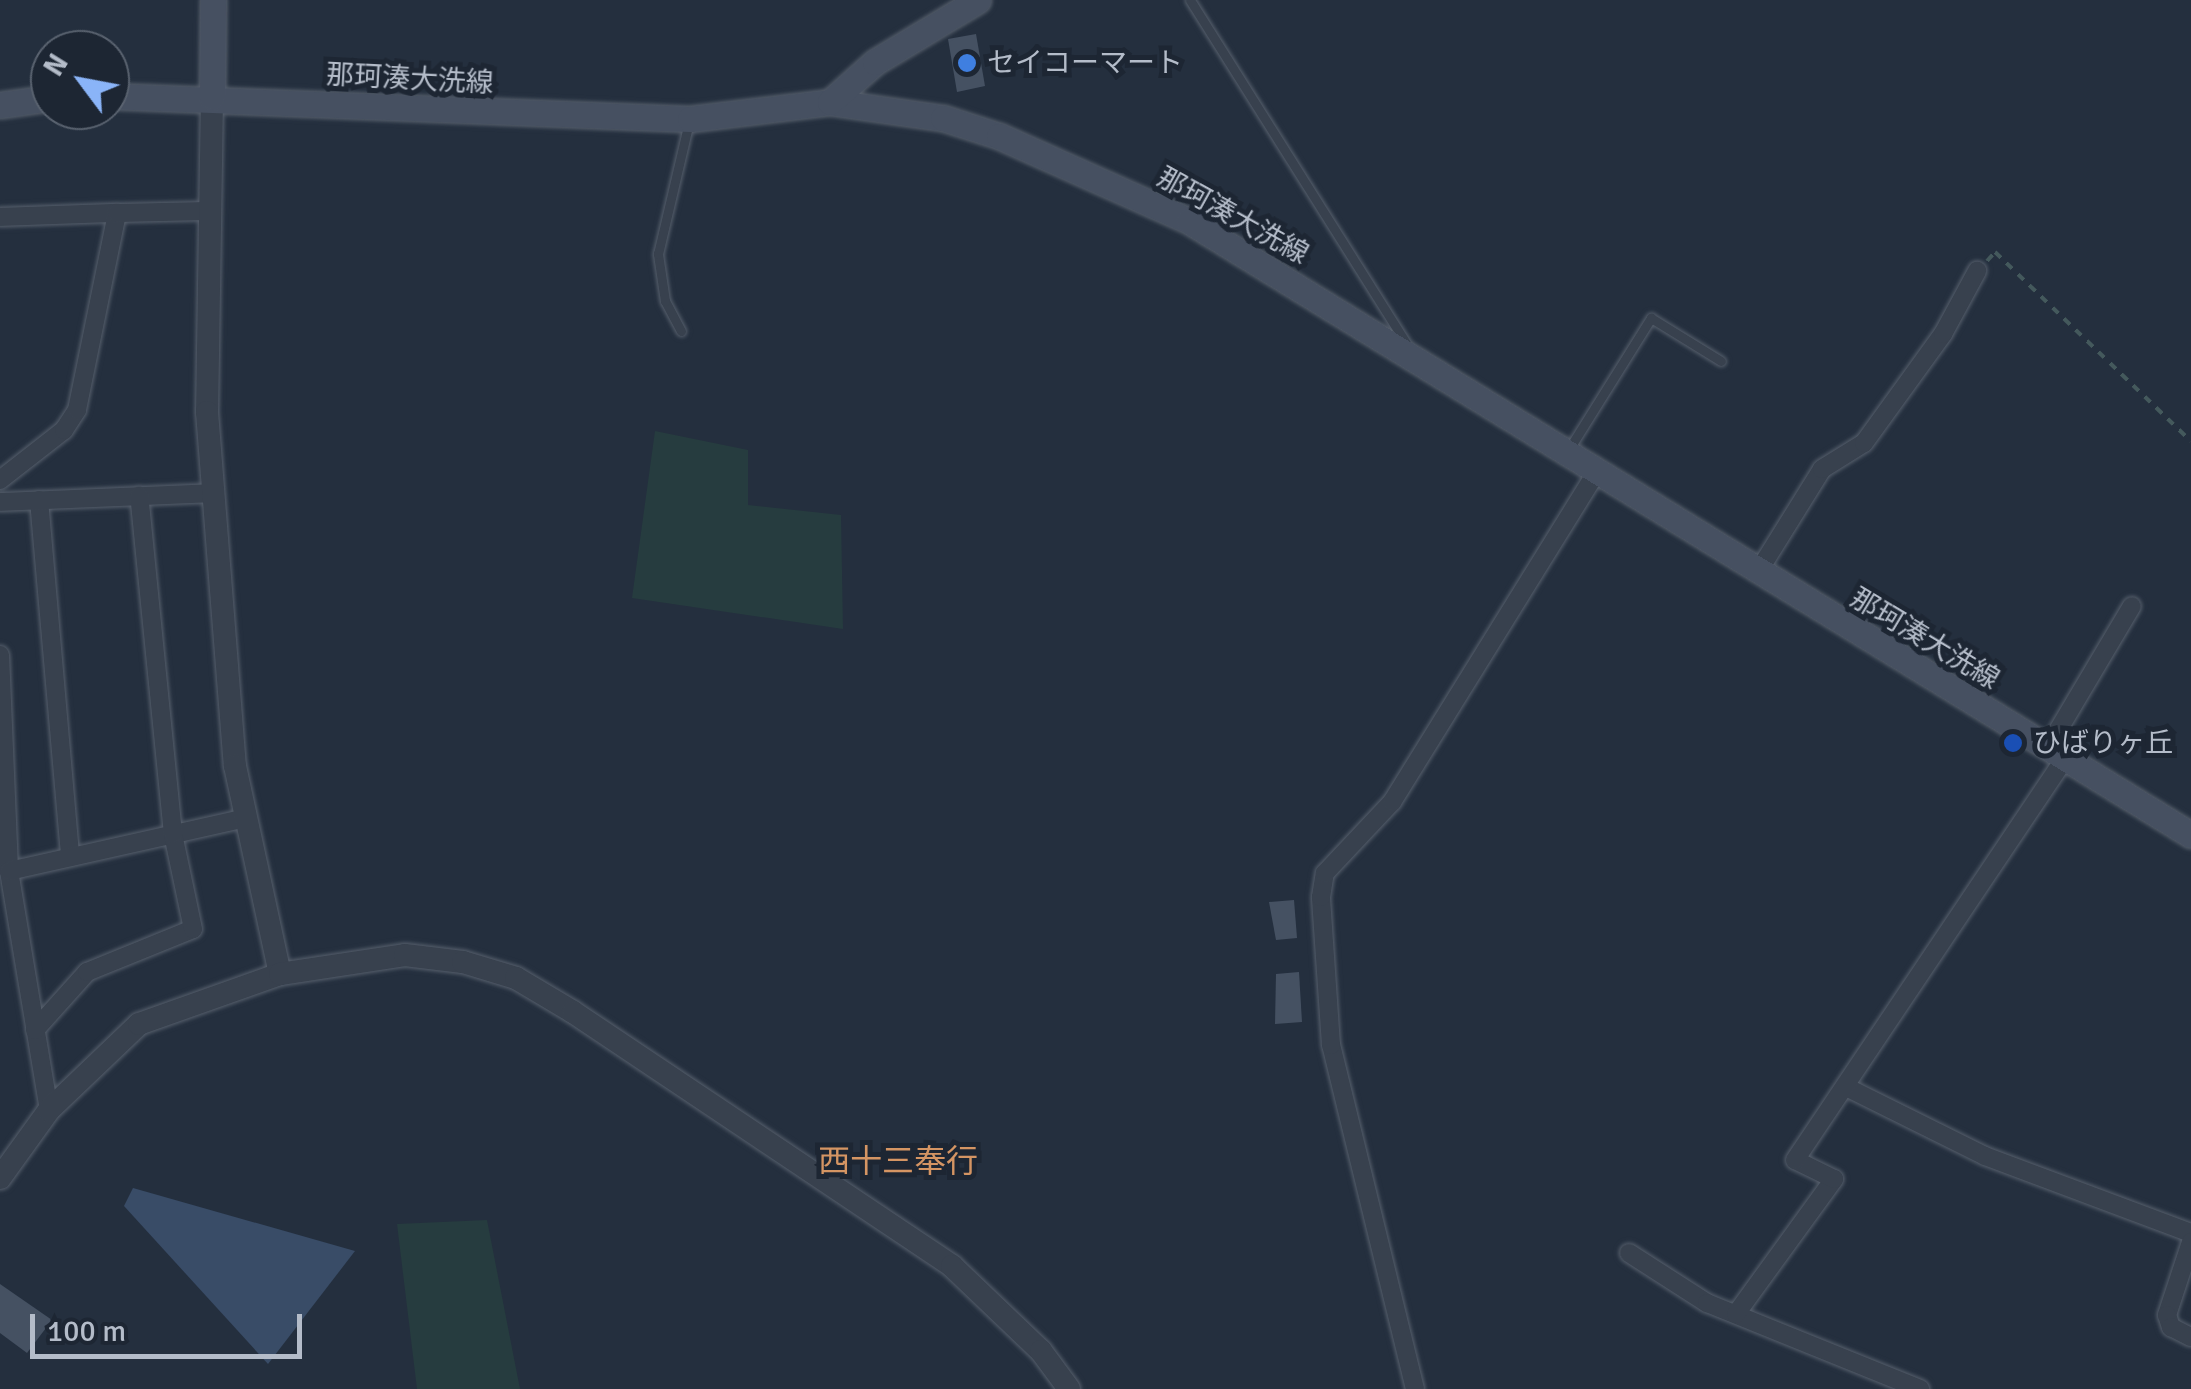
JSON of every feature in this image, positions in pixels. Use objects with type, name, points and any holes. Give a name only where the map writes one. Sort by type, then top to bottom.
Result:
[{"type":"main road","points":[[212,97],[213,0]]},
{"type":"main road","points":[[830,102],[875,62],[978,0]]},
{"type":"main road","name":"那珂湊大洗線","points":[[130,96],[690,119],[830,102],[943,118],[1051,157],[1190,221],[2191,835]]},
{"type":"main road","points":[[2,104],[30,100]]},
{"type":"street","points":[[212,97],[208,211],[214,494],[235,766],[280,974]]},
{"type":"street","points":[[0,217],[208,211]]},
{"type":"street","points":[[0,480],[64,430],[77,410],[117,213]]},
{"type":"street","points":[[1758,572],[1822,469],[1864,443],[1943,334],[1977,271]]},
{"type":"street","points":[[1415,1389],[1332,1045],[1320,898],[1325,873],[1392,802],[1598,470]]},
{"type":"street","points":[[0,502],[214,494]]},
{"type":"street","points":[[35,1030],[86,972],[193,929],[173,834],[139,496]]},
{"type":"street","points":[[39,500],[70,858]]},
{"type":"street","points":[[1736,1314],[1834,1179],[1795,1160],[1848,1088],[2056,754],[2132,606]]},
{"type":"street","points":[[0,656],[8,871],[49,1110]]},
{"type":"street","points":[[8,871],[246,818]]},
{"type":"street","points":[[4,1169],[49,1110],[140,1024],[280,974],[405,956],[516,978],[952,1266],[1041,1350],[1069,1389]]},
{"type":"street","points":[[1848,1088],[1985,1156],[2191,1233]]},
{"type":"street","points":[[2191,1242],[2167,1316],[2171,1327],[2191,1337]]},
{"type":"street","points":[[1629,1253],[1707,1303],[1920,1389]]},
{"type":"lane","points":[[1190,0],[1416,358]]},
{"type":"lane","points":[[681,330],[665,302],[658,254],[690,119]]},
{"type":"lane","points":[[1568,452],[1651,318],[1720,361]]},
{"type":"path","points":[[1977,271],[1995,252],[2191,441]]},
{"type":"green space","points":[[655,431],[748,450],[748,505],[841,515],[843,629],[632,598]]},
{"type":"green space","points":[[487,1220],[520,1389],[417,1389],[397,1224]]},
{"type":"water","points":[[133,1188],[355,1251],[268,1364],[124,1206]]},
{"type":"building","name":"セイコーマート","points":[[976,34],[985,86],[957,92],[948,39]]},
{"type":"building","points":[[1294,900],[1297,938],[1276,940],[1269,902]]},
{"type":"building","points":[[1299,972],[1302,1022],[1275,1024],[1276,974]]},
{"type":"building","points":[[0,1284],[52,1320],[27,1353],[0,1333]]},
{"type":"place","name":"セイコーマート","points":[[967,63]]},
{"type":"place","name":"ひばりヶ丘","points":[[2013,743]]},
{"type":"district","name":"西十三奉行","points":[[898,1162]]}]
